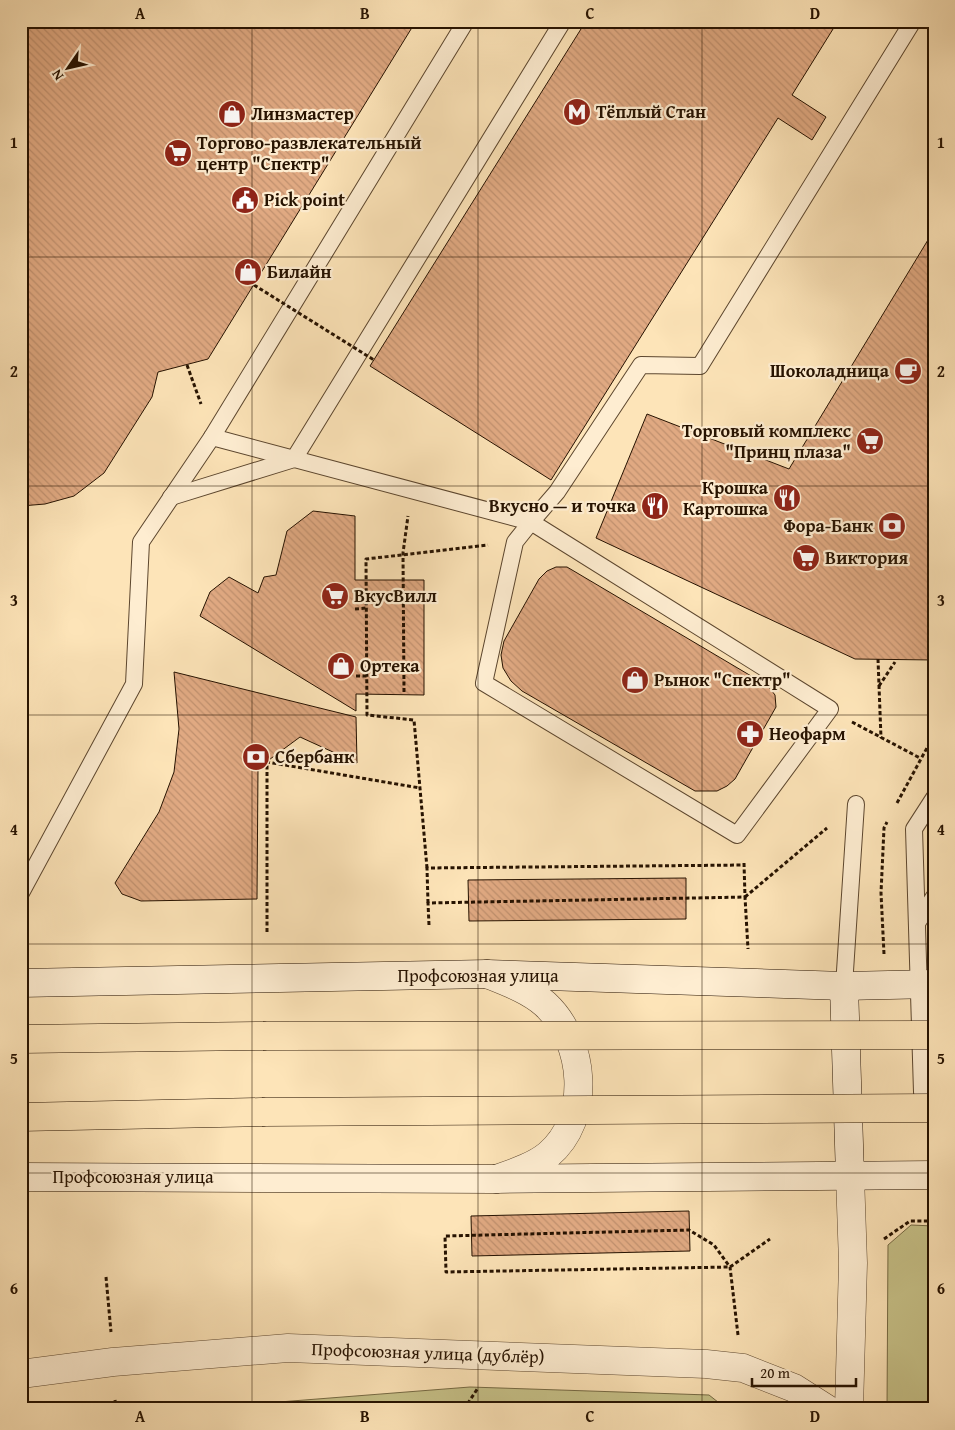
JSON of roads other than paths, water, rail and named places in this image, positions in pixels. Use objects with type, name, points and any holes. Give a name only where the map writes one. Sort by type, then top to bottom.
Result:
[{"type":"main road","name":"Профсоюзная улица","points":[[21,983],[487,974],[844,986],[926,984]]},
{"type":"main road","points":[[487,974],[518,987],[544,1004],[564,1028],[576,1060],[578,1097],[570,1129],[548,1155],[525,1169],[494,1179]]},
{"type":"main road","points":[[844,986],[853,1263],[849,1409]]},
{"type":"main road","points":[[21,1039],[263,1036],[934,1035]]},
{"type":"main road","points":[[21,1117],[262,1112],[934,1108]]},
{"type":"main road","name":"Профсоюзная улица","points":[[21,1177],[494,1179],[934,1175]]},
{"type":"main road","name":"Профсоюзная улица (дублёр)","points":[[21,1374],[113,1362],[288,1348],[696,1364],[743,1368],[794,1388],[827,1409]]},
{"type":"lane","points":[[21,893],[134,684],[141,542],[212,437],[466,21]]},
{"type":"lane","points":[[171,497],[294,459],[563,21]]},
{"type":"lane","points":[[212,437],[531,522],[830,710],[737,835],[484,683],[515,542],[531,522],[557,492],[640,365],[700,366],[913,21]]},
{"type":"lane","points":[[934,798],[914,829],[917,923],[926,984],[922,1092],[934,1118]]},
{"type":"lane","points":[[844,986],[856,804]]},
{"type":"lane","points":[[917,923],[934,897]]},
{"type":"place","name":"Тёплый Стан","points":[[577,112]]},
{"type":"place","name":"Линзмастер","points":[[232,114]]},
{"type":"place","name":"Торгово-развлекательный центр \"Спектр\"","points":[[178,153]]},
{"type":"place","name":"Pick point","points":[[245,200]]},
{"type":"place","name":"Билайн","points":[[248,272]]},
{"type":"place","name":"Шоколадница","points":[[908,371]]},
{"type":"place","name":"Торговый комплекс \"Принц плаза\"","points":[[870,441]]},
{"type":"place","name":"Крошка Картошка","points":[[787,498]]},
{"type":"place","name":"Вкусно — и точка","points":[[655,506]]},
{"type":"place","name":"Фора-Банк","points":[[892,526]]},
{"type":"place","name":"Виктория","points":[[806,558]]},
{"type":"place","name":"ВкусВилл","points":[[335,596]]},
{"type":"place","name":"Ортека","points":[[341,666]]},
{"type":"place","name":"Рынок \"Спектр\"","points":[[635,680]]},
{"type":"place","name":"Неофарм","points":[[750,734]]},
{"type":"place","name":"Сбербанк","points":[[256,757]]}]
